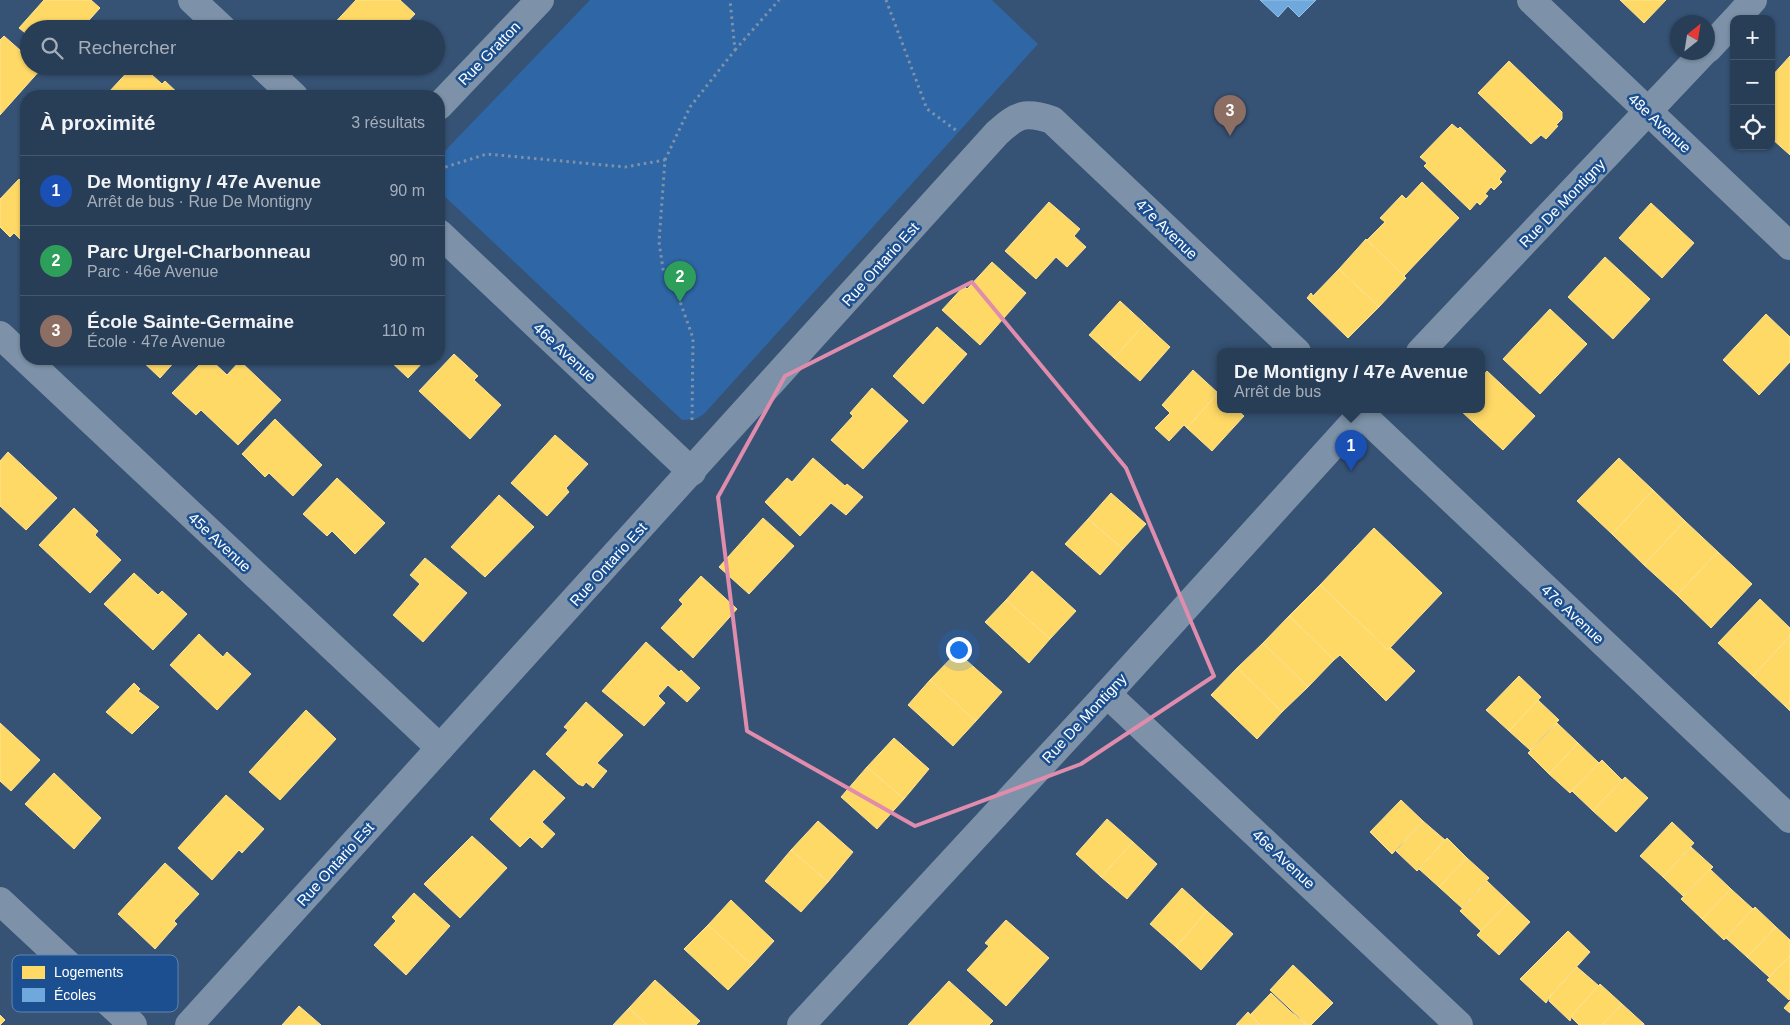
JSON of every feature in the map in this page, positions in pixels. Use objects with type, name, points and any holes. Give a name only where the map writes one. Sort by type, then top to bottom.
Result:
[{"type":"street","points":[[192,0],[213,20]]},
{"type":"street","name":"Rue Gratton","points":[[445,100],[540,0]]},
{"type":"street","name":"48e Avenue","points":[[1530,0],[1790,246]]},
{"type":"street","points":[[1740,15],[1754,0]]},
{"type":"street","points":[[1715,41],[1730,25]]},
{"type":"street","name":"Rue De Montigny","points":[[1424,348],[1697,60]]},
{"type":"street","points":[[272,75],[288,90]]},
{"type":"street","name":"Rue Ontario Est","points":[[189,1025],[982,150],[1014,117],[1032,113]]},
{"type":"street","name":"47e Avenue","points":[[1032,113],[1052,120],[1069,135],[1292,348]]},
{"type":"street","name":"46e Avenue","points":[[445,239],[692,472]]},
{"type":"street","name":"45e Avenue","points":[[0,335],[20,354]]},
{"type":"street","name":"45e Avenue","points":[[32,365],[440,748]]},
{"type":"street","name":"Rue De Montigny","points":[[801,1025],[1107,694],[1359,413]]},
{"type":"street","name":"47e Avenue","points":[[1363,413],[1790,819]]},
{"type":"street","name":"46e Avenue","points":[[1107,694],[1445,1020]]},
{"type":"street","points":[[0,900],[59,955]]},
{"type":"street","points":[[119,1012],[133,1025]]},
{"type":"path","points":[[730,0],[735,50]]},
{"type":"path","points":[[692,424],[693,338],[677,293],[663,269],[659,242],[665,160],[690,107],[735,50],[780,0]]},
{"type":"path","points":[[886,0],[926,109],[982,150]]},
{"type":"path","points":[[445,167],[487,154],[625,167],[665,160]]},
{"type":"highlighted area","points":[[972,282],[1126,468],[1214,676],[1081,764],[915,826],[747,731],[718,497],[785,376]]},
{"type":"shaded area","points":[[590,0],[992,0],[1038,44],[704,414],[696,419],[682,420],[445,197],[445,151]]},
{"type":"building: Logements","points":[[44,0],[91,0],[100,8],[89,20],[26,20]]},
{"type":"building: Logements","points":[[356,0],[400,0],[415,14],[409,20],[337,20]]},
{"type":"building: Logements","points":[[1620,0],[1666,0],[1644,23]]},
{"type":"building: Logements","points":[[4,36],[20,50],[20,75],[36,75],[22,90],[20,90],[20,93],[0,115],[0,40]]},
{"type":"building: Logements","points":[[1790,56],[1790,155],[1775,142],[1775,73]]},
{"type":"building: Logements","points":[[1509,61],[1562,112],[1562,119],[1556,125],[1558,126],[1546,139],[1541,135],[1531,144],[1478,93]]},
{"type":"building: Logements","points":[[125,75],[152,75],[162,84],[165,81],[175,90],[111,90]]},
{"type":"building: Logements","points":[[1452,124],[1458,129],[1460,127],[1506,171],[1499,179],[1502,182],[1494,190],[1491,187],[1485,194],[1488,196],[1480,205],[1477,202],[1470,210],[1424,166],[1427,163],[1420,157]]},
{"type":"building: Logements","points":[[20,180],[20,239],[14,233],[10,237],[0,227],[0,199]]},
{"type":"building: Logements","points":[[1422,182],[1459,218],[1404,276],[1367,240],[1385,222],[1380,218],[1402,195],[1406,199]]},
{"type":"building: Logements","points":[[1049,202],[1080,229],[1074,236],[1086,247],[1067,267],[1056,257],[1036,279],[1005,251]]},
{"type":"building: Logements","points":[[1651,203],[1694,243],[1662,278],[1619,238]]},
{"type":"building: Logements","points":[[1366,239],[1406,278],[1379,307],[1339,269]]},
{"type":"building: Logements","points":[[1605,257],[1650,299],[1613,339],[1568,297]]},
{"type":"building: Logements","points":[[992,262],[1026,293],[980,345],[942,310],[964,286],[967,289]]},
{"type":"building: Logements","points":[[1339,269],[1379,307],[1348,338],[1307,298],[1311,293],[1313,296]]},
{"type":"building: Logements","points":[[1120,301],[1145,324],[1114,358],[1089,335]]},
{"type":"building: Logements","points":[[1550,309],[1587,344],[1540,394],[1503,359]]},
{"type":"building: Logements","points":[[1766,314],[1790,337],[1790,362],[1759,395],[1723,360]]},
{"type":"building: Logements","points":[[1145,324],[1170,347],[1140,381],[1114,358]]},
{"type":"building: Logements","points":[[937,327],[967,354],[923,404],[893,376]]},
{"type":"building: Logements","points":[[454,354],[478,376],[474,380],[501,405],[470,439],[419,391]]},
{"type":"building: Logements","points":[[146,365],[172,365],[160,378]]},
{"type":"building: Logements","points":[[199,365],[216,365],[227,375],[236,365],[244,365],[281,400],[238,445],[201,410],[196,415],[172,393]]},
{"type":"building: Logements","points":[[394,365],[420,365],[408,378]]},
{"type":"building: Logements","points":[[1193,370],[1217,392],[1187,428],[1184,425],[1169,441],[1155,428],[1170,413],[1162,405]]},
{"type":"building: Logements","points":[[1487,371],[1535,416],[1503,450],[1463,413],[1485,413],[1485,373]]},
{"type":"building: Logements","points":[[872,388],[908,421],[863,469],[831,440],[853,416],[850,413]]},
{"type":"building: Logements","points":[[1217,394],[1217,413],[1240,413],[1244,416],[1212,451],[1187,428]]},
{"type":"building: Logements","points":[[275,419],[322,465],[293,496],[269,473],[265,477],[242,454]]},
{"type":"building: Logements","points":[[555,435],[588,464],[566,488],[569,492],[547,516],[511,483]]},
{"type":"building: Logements","points":[[8,452],[57,498],[26,530],[0,506],[0,461]]},
{"type":"building: Logements","points":[[813,458],[845,486],[847,484],[863,497],[846,515],[831,503],[800,536],[765,502],[787,478],[792,482]]},
{"type":"building: Logements","points":[[1619,458],[1653,490],[1612,534],[1577,501]]},
{"type":"building: Logements","points":[[337,478],[385,523],[355,554],[332,531],[327,536],[303,514]]},
{"type":"building: Logements","points":[[1653,490],[1685,521],[1644,565],[1612,534]]},
{"type":"building: Logements","points":[[1111,493],[1146,524],[1123,549],[1088,519]]},
{"type":"building: Logements","points":[[499,495],[534,527],[485,577],[451,547]]},
{"type":"building: Logements","points":[[74,508],[98,531],[95,535],[121,560],[90,593],[39,545]]},
{"type":"building: Logements","points":[[763,518],[794,546],[749,594],[719,567]]},
{"type":"building: Logements","points":[[1088,519],[1123,549],[1100,575],[1065,544]]},
{"type":"building: Logements","points":[[1685,521],[1718,552],[1677,595],[1644,565]]},
{"type":"building: Logements","points":[[1374,528],[1442,593],[1388,650],[1320,585]]},
{"type":"building: Logements","points":[[1718,552],[1752,584],[1711,628],[1677,595]]},
{"type":"building: Logements","points":[[425,558],[467,593],[423,642],[393,615],[420,584],[410,575]]},
{"type":"building: Logements","points":[[1032,571],[1076,611],[1050,639],[1006,600]]},
{"type":"building: Logements","points":[[134,573],[158,595],[162,591],[187,614],[153,650],[104,604]]},
{"type":"building: Logements","points":[[701,576],[737,609],[693,658],[661,628],[683,604],[679,600]]},
{"type":"building: Logements","points":[[1320,585],[1388,650],[1390,647],[1415,671],[1386,701],[1340,655],[1334,660],[1289,616]]},
{"type":"building: Logements","points":[[1760,599],[1790,628],[1790,636],[1753,676],[1718,643]]},
{"type":"building: Logements","points":[[1006,600],[1050,639],[1029,663],[985,622]]},
{"type":"building: Logements","points":[[1289,616],[1334,660],[1308,687],[1263,643]]},
{"type":"building: Logements","points":[[199,634],[223,657],[227,652],[251,674],[217,710],[170,665]]},
{"type":"building: Logements","points":[[1790,636],[1790,700],[1785,706],[1753,676]]},
{"type":"building: Logements","points":[[646,642],[700,688],[687,702],[668,685],[658,696],[665,703],[644,726],[602,691]]},
{"type":"building: Logements","points":[[1263,643],[1308,687],[1282,712],[1237,668]]},
{"type":"building: Logements","points":[[957,652],[1002,692],[976,721],[930,680]]},
{"type":"building: Logements","points":[[1237,668],[1282,712],[1257,739],[1211,695]]},
{"type":"building: Logements","points":[[1519,676],[1541,697],[1509,731],[1486,710]]},
{"type":"building: Logements","points":[[930,680],[976,721],[953,746],[908,705]]},
{"type":"building: Logements","points":[[134,683],[140,689],[138,691],[159,707],[132,734],[106,712]]},
{"type":"building: Logements","points":[[1538,700],[1559,720],[1530,750],[1509,731]]},
{"type":"building: Logements","points":[[1790,700],[1790,711],[1785,706]]},
{"type":"building: Logements","points":[[586,702],[623,735],[597,763],[607,771],[593,788],[586,782],[583,786],[578,784],[546,754],[568,730],[564,727]]},
{"type":"building: Logements","points":[[306,710],[336,739],[280,800],[249,772]]},
{"type":"building: Logements","points":[[0,723],[40,760],[11,791],[0,781]]},
{"type":"building: Logements","points":[[1557,723],[1578,743],[1549,774],[1528,753]]},
{"type":"building: Logements","points":[[894,738],[929,769],[904,799],[867,767]]},
{"type":"building: Logements","points":[[1578,743],[1599,763],[1570,793],[1549,774]]},
{"type":"building: Logements","points":[[1602,760],[1622,780],[1593,811],[1572,791]]},
{"type":"building: Logements","points":[[867,767],[904,799],[877,829],[841,797]]},
{"type":"building: Logements","points":[[534,770],[565,798],[542,822],[555,834],[542,848],[530,837],[520,847],[490,819]]},
{"type":"building: Logements","points":[[54,773],[101,818],[74,849],[25,804]]},
{"type":"building: Logements","points":[[1625,777],[1648,798],[1616,832],[1593,811]]},
{"type":"building: Logements","points":[[226,795],[264,829],[242,853],[239,850],[212,880],[178,848]]},
{"type":"building: Logements","points":[[1401,800],[1423,821],[1392,854],[1370,832]]},
{"type":"building: Logements","points":[[1107,819],[1133,842],[1101,877],[1076,854]]},
{"type":"building: Logements","points":[[818,821],[853,852],[828,882],[791,850]]},
{"type":"building: Logements","points":[[1423,821],[1445,840],[1417,871],[1396,851]]},
{"type":"building: Logements","points":[[1672,822],[1694,843],[1663,877],[1640,856]]},
{"type":"building: Logements","points":[[472,836],[507,868],[460,918],[424,884]]},
{"type":"building: Logements","points":[[1447,838],[1467,858],[1439,887],[1419,869]]},
{"type":"building: Logements","points":[[1133,842],[1157,864],[1127,899],[1101,877]]},
{"type":"building: Logements","points":[[1691,847],[1713,867],[1683,896],[1663,877]]},
{"type":"building: Logements","points":[[791,850],[828,882],[801,912],[765,881]]},
{"type":"building: Logements","points":[[1467,858],[1489,878],[1462,908],[1439,887]]},
{"type":"building: Logements","points":[[165,863],[199,894],[174,921],[177,924],[155,949],[118,914]]},
{"type":"building: Logements","points":[[1710,869],[1731,889],[1702,919],[1681,899]]},
{"type":"building: Logements","points":[[1487,881],[1509,902],[1481,931],[1460,911]]},
{"type":"building: Logements","points":[[1182,888],[1207,911],[1176,947],[1150,924]]},
{"type":"building: Logements","points":[[1731,889],[1753,909],[1724,940],[1702,919]]},
{"type":"building: Logements","points":[[414,893],[450,926],[406,975],[374,945],[396,921],[392,917]]},
{"type":"building: Logements","points":[[731,900],[774,941],[752,965],[708,925]]},
{"type":"building: Logements","points":[[1509,902],[1530,922],[1499,955],[1477,935]]},
{"type":"building: Logements","points":[[1755,907],[1776,927],[1747,957],[1726,938]]},
{"type":"building: Logements","points":[[1207,911],[1233,934],[1201,970],[1176,947]]},
{"type":"building: Logements","points":[[1006,920],[1049,958],[1006,1006],[967,970],[989,946],[985,943]]},
{"type":"building: Logements","points":[[708,925],[752,965],[728,990],[684,949]]},
{"type":"building: Logements","points":[[1776,927],[1790,940],[1790,956],[1769,977],[1747,957]]},
{"type":"building: Logements","points":[[1568,931],[1590,952],[1550,996],[1546,1003],[1520,979]]},
{"type":"building: Logements","points":[[1790,956],[1790,998],[1789,1000],[1767,980]]},
{"type":"building: Logements","points":[[1293,965],[1333,1003],[1311,1025],[1307,1025],[1270,990]]},
{"type":"building: Logements","points":[[1577,967],[1599,986],[1572,1015],[1570,1021],[1549,1001],[1550,996]]},
{"type":"building: Logements","points":[[655,980],[700,1021],[696,1025],[647,1025],[629,1008]]},
{"type":"building: Logements","points":[[949,981],[993,1021],[989,1025],[908,1025]]},
{"type":"building: Logements","points":[[1600,984],[1622,1004],[1602,1025],[1579,1025],[1572,1018],[1572,1015]]},
{"type":"building: Logements","points":[[1271,993],[1307,1025],[1260,1025],[1250,1015]]},
{"type":"building: Logements","points":[[1790,1001],[1790,1013],[1784,1008]]},
{"type":"building: Logements","points":[[1622,1004],[1644,1024],[1644,1025],[1602,1025]]},
{"type":"building: Logements","points":[[299,1006],[321,1025],[282,1025]]},
{"type":"building: Logements","points":[[629,1008],[647,1025],[613,1025]]},
{"type":"building: Logements","points":[[1248,1012],[1260,1025],[1236,1025]]},
{"type":"building: Logements","points":[[0,1015],[5,1020],[0,1025]]},
{"type":"building: Écoles","points":[[1260,0],[1316,0],[1299,17],[1288,6],[1278,17]]},
{"type":"place","name":"École Sainte-Germaine","points":[[1230,136]]},
{"type":"place","name":"Parc Urgel-Charbonneau","points":[[680,302]]},
{"type":"place","name":"De Montigny / 47e Avenue","points":[[1351,471]]}]
